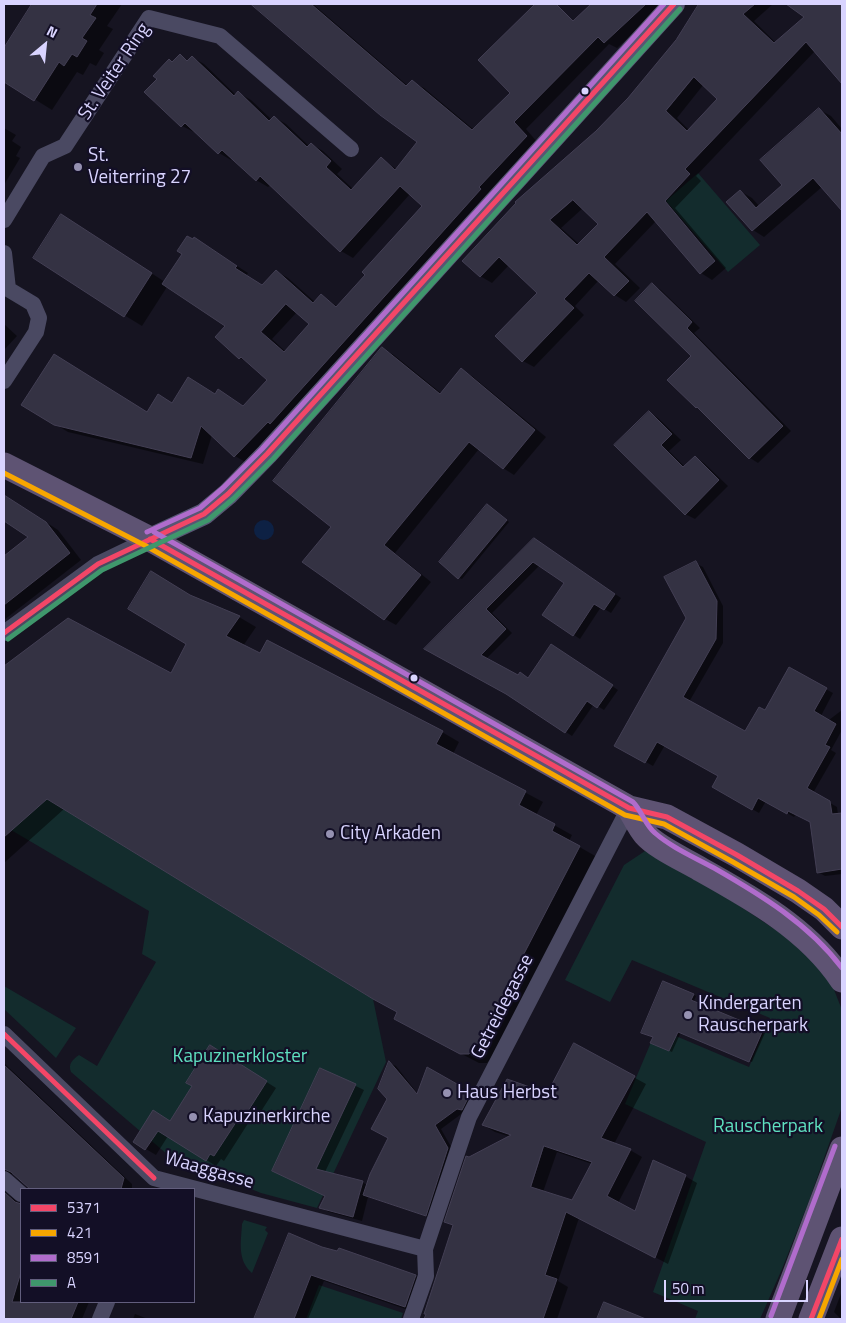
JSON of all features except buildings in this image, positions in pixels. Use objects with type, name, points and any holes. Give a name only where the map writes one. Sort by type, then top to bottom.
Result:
[{"type":"main road","points":[[150,539],[204,514],[228,494],[267,454],[674,4]]},
{"type":"main road","points":[[4,465],[150,539],[629,808],[667,817],[737,855],[798,891],[824,909],[842,927]]},
{"type":"main road","points":[[629,808],[646,835],[652,840],[781,918],[836,970],[842,980]]},
{"type":"main road","points":[[781,918],[800,923],[812,929],[842,956]]},
{"type":"main road","points":[[778,1319],[842,1149]]},
{"type":"main road","points":[[811,1319],[842,1238]]},
{"type":"main road","points":[[788,1292],[798,1319]]},
{"type":"street","name":"St. Veiter Ring","points":[[4,220],[43,156],[65,146],[149,18],[220,36],[351,149]]},
{"type":"street","points":[[4,253],[8,288],[33,304],[39,318],[36,332],[4,381]]},
{"type":"street","points":[[4,633],[98,564],[150,539]]},
{"type":"street","name":"Getreidegasse","points":[[411,1319],[426,1276],[425,1248],[469,1116],[629,808]]},
{"type":"street","name":"Waaggasse","points":[[4,1034],[152,1184],[169,1188]]},
{"type":"street","points":[[4,1179],[20,1193]]},
{"type":"street","name":"Waaggasse","points":[[195,1194],[425,1248]]},
{"type":"street","points":[[100,1319],[107,1303]]},
{"type":"green space","points":[[698,173],[760,245],[728,272],[666,201]]},
{"type":"green space","name":"Kapuzinerkloster","points":[[47,799],[373,999],[386,1062],[317,1208],[261,1193],[168,1155],[71,1072],[71,1062],[79,1055],[97,1066],[156,962],[142,954],[149,911],[11,830]]},
{"type":"green space","name":"Rauscherpark","points":[[645,851],[711,887],[785,936],[829,977],[842,1010],[842,1107],[809,1201],[760,1319],[695,1319],[698,1311],[653,1292],[706,1142],[625,1104],[657,1028],[749,1067],[770,1018],[632,960],[610,1002],[565,980],[624,865]]},
{"type":"green space","points":[[4,986],[76,1028],[56,1058],[4,1009]]},
{"type":"green space","points":[[244,1220],[267,1227],[265,1230],[268,1233],[252,1273],[247,1268],[242,1257],[242,1224]]},
{"type":"green space","points":[[319,1285],[403,1313],[401,1319],[306,1319]]},
{"type":"water","points":[[264,520],[271,523],[274,530],[271,537],[264,540],[257,537],[254,530],[257,523]]},
{"type":"transit line","name":"8591","points":[[147,532],[200,508],[262,449],[664,4]]},
{"type":"transit line","name":"5371","points":[[4,633],[98,564],[204,514],[228,494],[267,454],[674,4]]},
{"type":"transit line","name":"A","points":[[8,639],[102,570],[208,520],[233,499],[273,459],[680,9]]},
{"type":"transit line","name":"421","points":[[4,473],[146,546],[625,815],[664,824],[733,862],[794,897],[819,915],[837,932]]},
{"type":"transit line","name":"8591","points":[[154,532],[633,802],[652,830],[662,838],[676,848],[732,878],[783,912],[815,938],[842,968]]},
{"type":"transit line","name":"5371","points":[[150,539],[629,808],[667,817],[737,855],[798,891],[824,909],[842,927]]},
{"type":"transit line","name":"5371","points":[[4,1034],[154,1178]]},
{"type":"transit line","name":"8591","points":[[771,1316],[835,1146]]},
{"type":"transit line","name":"5371","points":[[811,1319],[842,1239]]},
{"type":"transit line","name":"421","points":[[819,1319],[842,1259]]},
{"type":"place","name":"St. Veiterring 27","points":[[78,167]]},
{"type":"place","name":"City Arkaden","points":[[330,834]]},
{"type":"place","name":"Kindergarten Rauscherpark","points":[[688,1015]]},
{"type":"place","name":"Haus Herbst","points":[[447,1093]]},
{"type":"place","name":"Kapuzinerkirche","points":[[193,1117]]}]
